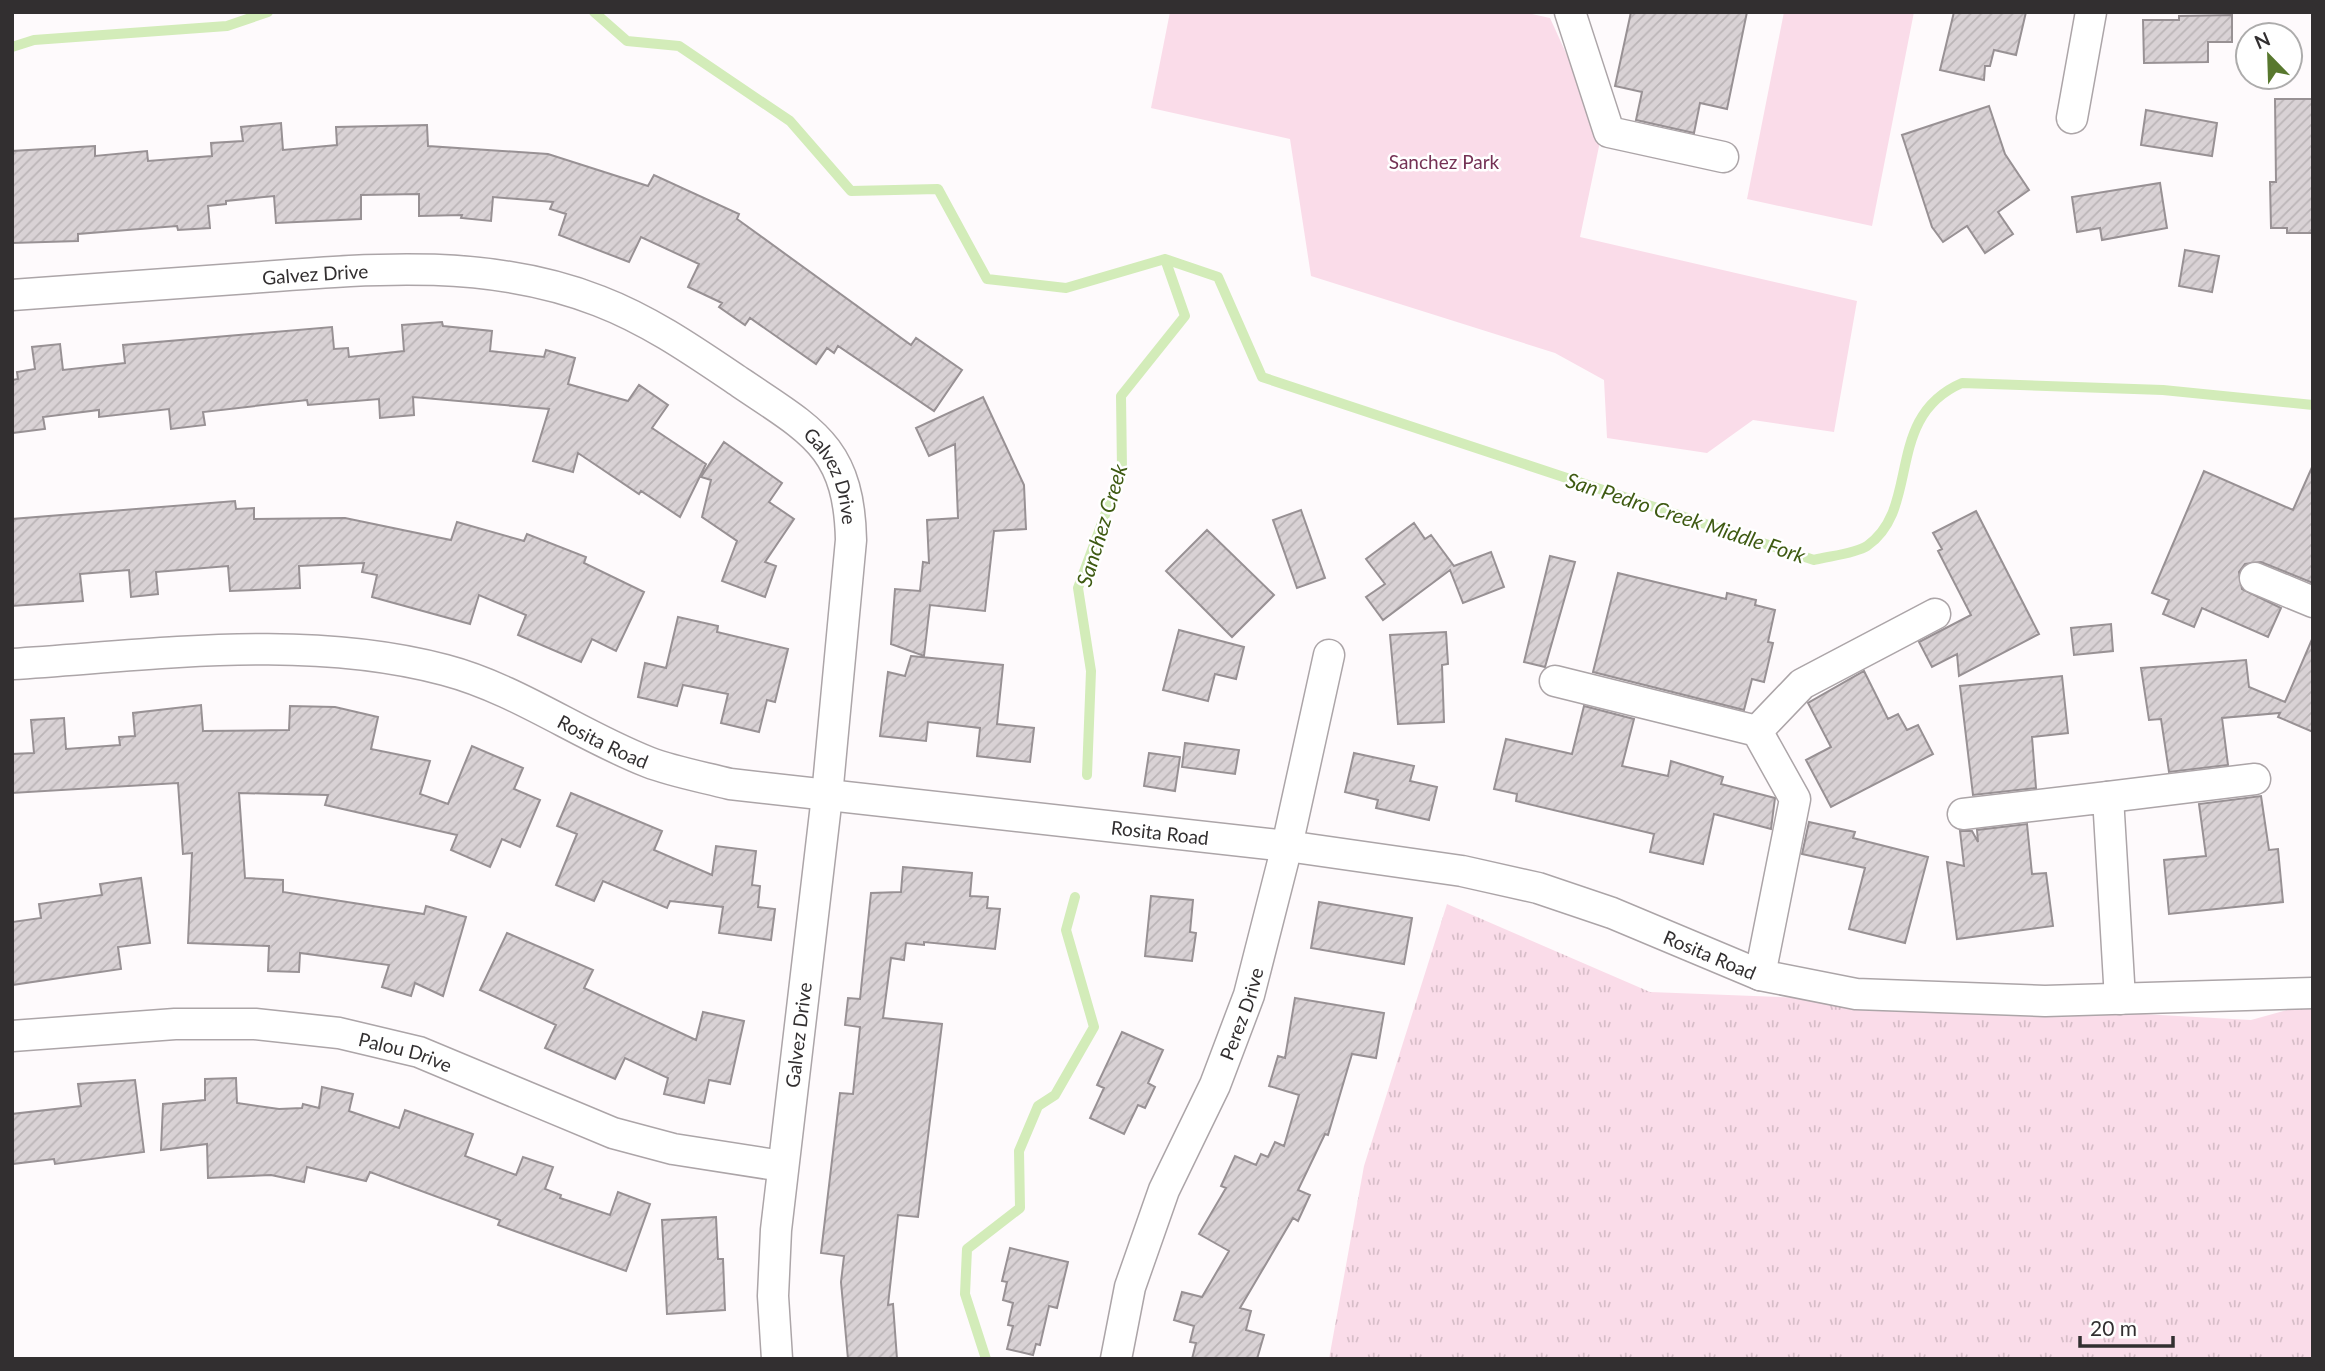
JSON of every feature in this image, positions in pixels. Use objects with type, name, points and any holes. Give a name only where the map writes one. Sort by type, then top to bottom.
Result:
[{"type":"street","points":[[1570,12],[1609,132],[1723,157]]},
{"type":"street","points":[[2072,118],[2091,12]]},
{"type":"street","name":"Galvez Drive","points":[[12,295],[379,268],[455,270],[533,282],[584,296],[658,327],[786,413],[814,435],[837,463],[850,503],[851,540],[827,796],[782,1167],[773,1296],[777,1359]]},
{"type":"street","points":[[2255,578],[2313,602]]},
{"type":"street","points":[[1757,731],[1802,684],[1935,614]]},
{"type":"street","name":"Rosita Road","points":[[12,664],[237,650],[348,652],[447,670],[533,705],[649,762],[730,784],[1286,846],[1462,871],[1538,888],[1612,913],[1760,975],[1856,994],[2045,1001],[2313,993]]},
{"type":"street","name":"Perez Drive","points":[[1116,1359],[1130,1287],[1164,1190],[1215,1085],[1249,995],[1329,655]]},
{"type":"street","points":[[1555,681],[1757,731],[1795,799],[1760,975]]},
{"type":"street","points":[[1963,814],[2255,779]]},
{"type":"street","points":[[2108,797],[2120,999]]},
{"type":"street","name":"Palou Drive","points":[[12,1035],[175,1024],[255,1024],[339,1034],[419,1052],[613,1133],[673,1149],[782,1167]]},
{"type":"green space","name":"Sanchez Park","points":[[1170,12],[1523,12],[1550,18],[1602,132],[1580,237],[1857,301],[1834,432],[1753,420],[1707,453],[1607,438],[1604,380],[1555,353],[1311,276],[1290,139],[1151,108]]},
{"type":"green space","points":[[1784,12],[1914,12],[1872,226],[1747,199]]},
{"type":"green space","points":[[1447,904],[1650,992],[1959,1004],[2251,1020],[2313,1003],[2313,1359],[1329,1359],[1364,1166]]},
{"type":"building","points":[[1631,12],[1747,12],[1727,109],[1700,103],[1694,133],[1636,120],[1642,92],[1615,86]]},
{"type":"building","points":[[1954,12],[2026,12],[2016,55],[1994,50],[1990,66],[1985,66],[1984,80],[1940,70]]},
{"type":"building","points":[[2232,15],[2232,42],[2208,42],[2208,62],[2144,63],[2143,20]]},
{"type":"building","points":[[2275,99],[2313,99],[2313,233],[2287,233],[2287,228],[2271,228],[2270,182],[2276,182]]},
{"type":"building","points":[[1989,106],[2005,154],[2029,190],[1998,212],[2013,234],[1985,253],[1967,226],[1943,242],[1932,227],[1902,135]]},
{"type":"building","points":[[2146,110],[2217,123],[2212,156],[2141,145]]},
{"type":"building","points":[[281,123],[283,150],[337,145],[336,127],[427,125],[428,146],[548,154],[648,186],[654,175],[739,214],[737,219],[911,345],[916,338],[962,370],[934,411],[838,346],[834,353],[827,348],[816,364],[750,318],[745,325],[719,307],[722,303],[688,287],[699,264],[641,237],[629,262],[559,235],[566,214],[550,209],[553,202],[493,197],[491,221],[461,218],[462,215],[419,216],[419,194],[361,195],[361,219],[276,223],[274,196],[226,201],[226,204],[208,206],[210,228],[178,230],[177,226],[78,234],[78,241],[12,243],[12,151],[95,146],[95,156],[147,151],[148,161],[212,156],[211,143],[243,141],[241,127]]},
{"type":"building","points":[[2160,183],[2167,228],[2102,240],[2100,228],[2077,232],[2072,197]]},
{"type":"building","points":[[2185,250],[2219,256],[2212,292],[2179,286]]},
{"type":"building","points":[[442,322],[443,326],[492,331],[490,351],[544,357],[546,350],[575,358],[568,384],[628,401],[639,385],[668,405],[652,428],[706,464],[680,517],[641,491],[639,494],[578,453],[573,472],[533,461],[549,409],[413,397],[414,415],[380,418],[379,399],[308,405],[307,400],[203,412],[205,425],[171,429],[169,409],[99,417],[99,410],[43,417],[45,429],[12,433],[12,380],[18,379],[17,372],[35,369],[32,347],[60,344],[63,370],[125,363],[123,345],[332,327],[334,349],[348,348],[349,357],[404,351],[402,325]]},
{"type":"building","points":[[983,397],[1024,485],[1026,529],[994,531],[985,611],[930,605],[924,656],[891,644],[895,589],[920,591],[923,562],[929,563],[927,520],[958,518],[955,444],[929,456],[916,428]]},
{"type":"building","points":[[724,442],[782,483],[769,502],[794,519],[765,562],[776,566],[765,597],[722,581],[737,541],[702,517],[711,480],[701,477]]},
{"type":"building","points":[[2313,465],[2313,583],[2261,562],[2245,564],[2239,572],[2242,589],[2281,608],[2268,637],[2202,608],[2194,627],[2163,614],[2169,600],[2152,593],[2204,471],[2293,510]]},
{"type":"building","points":[[235,501],[236,509],[254,508],[254,519],[345,518],[451,540],[457,522],[524,541],[527,534],[586,557],[584,563],[644,592],[616,651],[592,639],[581,662],[518,635],[526,615],[479,595],[470,624],[372,597],[377,575],[362,572],[364,563],[299,566],[300,588],[230,591],[228,566],[156,572],[158,594],[131,597],[129,570],[80,574],[83,601],[12,606],[12,519]]},
{"type":"building","points":[[1301,510],[1325,578],[1297,588],[1273,520]]},
{"type":"building","points":[[1976,511],[2039,634],[1959,676],[1957,654],[1932,667],[1919,642],[1971,615],[1938,551],[1942,549],[1933,533]]},
{"type":"building","points":[[1414,523],[1425,539],[1431,535],[1454,566],[1491,552],[1504,587],[1463,603],[1450,570],[1383,620],[1366,597],[1385,584],[1366,559]]},
{"type":"building","points":[[1207,530],[1274,595],[1232,637],[1166,571]]},
{"type":"building","points":[[1550,556],[1575,562],[1545,667],[1524,662]]},
{"type":"building","points":[[1618,573],[1726,599],[1727,593],[1756,600],[1755,605],[1775,610],[1768,642],[1773,643],[1764,682],[1752,679],[1744,710],[1593,672]]},
{"type":"building","points":[[678,617],[718,626],[717,632],[788,649],[775,702],[767,700],[759,732],[721,723],[728,694],[683,685],[677,706],[638,697],[645,663],[666,668]]},
{"type":"building","points":[[2111,624],[2113,651],[2074,655],[2071,628]]},
{"type":"building","points":[[1179,630],[1244,647],[1236,679],[1215,674],[1208,701],[1163,690]]},
{"type":"building","points":[[1446,632],[1448,664],[1442,665],[1444,722],[1398,724],[1390,635]]},
{"type":"building","points":[[2313,637],[2313,732],[2278,717],[2280,713],[2222,718],[2228,765],[2169,772],[2161,719],[2149,720],[2141,668],[2246,660],[2249,687],[2285,702]]},
{"type":"building","points":[[911,656],[1003,665],[997,724],[1034,728],[1030,762],[977,756],[980,728],[928,722],[926,741],[880,736],[888,672],[905,676]]},
{"type":"building","points":[[1864,671],[1888,719],[1898,714],[1907,730],[1918,725],[1933,754],[1831,807],[1806,760],[1831,747],[1808,703]]},
{"type":"building","points":[[2062,676],[2068,733],[2032,737],[2036,788],[1973,795],[1960,686]]},
{"type":"building","points":[[201,705],[203,731],[289,730],[290,706],[335,707],[378,717],[371,749],[430,761],[420,794],[448,804],[472,746],[523,768],[514,789],[540,800],[520,847],[502,839],[490,867],[451,850],[457,835],[325,805],[328,795],[239,793],[245,878],[283,880],[283,892],[424,914],[426,906],[466,917],[443,996],[415,983],[411,996],[382,987],[389,965],[300,953],[299,972],[268,971],[269,946],[188,943],[192,853],[183,854],[178,783],[12,793],[12,754],[34,753],[31,720],[64,718],[66,749],[120,745],[119,737],[135,736],[133,713]]},
{"type":"building","points":[[1584,706],[1634,719],[1622,766],[1668,776],[1671,761],[1723,777],[1721,784],[1775,798],[1771,829],[1714,814],[1703,864],[1650,852],[1654,834],[1516,801],[1517,794],[1494,789],[1506,739],[1572,754]]},
{"type":"building","points":[[1185,743],[1239,750],[1235,774],[1182,767]]},
{"type":"building","points":[[1149,753],[1180,757],[1175,791],[1144,786]]},
{"type":"building","points":[[1354,753],[1414,766],[1410,781],[1437,787],[1429,820],[1376,808],[1378,800],[1345,792]]},
{"type":"building","points":[[571,793],[662,831],[654,850],[712,875],[716,846],[756,851],[752,885],[760,886],[758,907],[775,909],[771,940],[719,933],[723,907],[670,901],[667,908],[603,881],[594,901],[556,885],[577,834],[557,826]]},
{"type":"building","points":[[2261,796],[2269,850],[2278,849],[2283,902],[2169,914],[2164,860],[2206,856],[2199,804]]},
{"type":"building","points":[[1809,822],[1855,832],[1853,838],[1928,857],[1905,943],[1849,929],[1865,868],[1802,854]]},
{"type":"building","points":[[2027,824],[2032,874],[2046,873],[2053,926],[1957,939],[1947,862],[1964,866],[1960,831],[1972,831],[1978,842],[1977,830]]},
{"type":"building","points":[[903,867],[972,873],[970,896],[988,897],[987,908],[1000,909],[995,949],[924,942],[924,945],[906,943],[904,960],[891,958],[883,1018],[942,1024],[918,1217],[898,1215],[888,1305],[893,1304],[897,1359],[848,1359],[841,1282],[844,1256],[821,1253],[840,1093],[853,1094],[860,1027],[845,1025],[848,998],[860,999],[871,893],[901,892]]},
{"type":"building","points":[[141,878],[150,943],[118,947],[121,969],[12,985],[12,922],[41,918],[39,904],[102,895],[100,884]]},
{"type":"building","points":[[1151,896],[1193,900],[1190,932],[1196,933],[1192,961],[1145,956]]},
{"type":"building","points":[[1319,902],[1412,918],[1404,964],[1311,948]]},
{"type":"building","points":[[507,933],[593,970],[584,988],[696,1040],[703,1012],[744,1021],[730,1084],[709,1080],[704,1103],[664,1094],[668,1078],[625,1058],[615,1079],[545,1048],[556,1025],[480,990]]},
{"type":"building","points":[[1295,998],[1384,1013],[1376,1058],[1352,1054],[1328,1135],[1325,1134],[1298,1190],[1310,1195],[1298,1221],[1293,1218],[1240,1308],[1251,1311],[1246,1330],[1264,1335],[1257,1359],[1192,1359],[1196,1343],[1190,1342],[1194,1326],[1174,1320],[1182,1292],[1202,1297],[1229,1251],[1199,1234],[1226,1188],[1221,1186],[1235,1156],[1256,1165],[1261,1154],[1268,1157],[1275,1142],[1284,1146],[1299,1095],[1269,1086],[1278,1056],[1285,1058]]},
{"type":"building","points":[[1122,1032],[1163,1050],[1148,1083],[1155,1087],[1145,1108],[1138,1105],[1124,1134],[1090,1118],[1104,1088],[1097,1085]]},
{"type":"building","points":[[236,1078],[237,1103],[279,1109],[302,1108],[303,1104],[319,1108],[322,1087],[353,1094],[349,1111],[399,1128],[405,1110],[473,1134],[465,1156],[516,1175],[523,1157],[553,1167],[545,1189],[561,1195],[560,1198],[610,1215],[618,1192],[650,1204],[626,1271],[498,1225],[500,1220],[370,1172],[366,1181],[307,1167],[304,1182],[271,1175],[208,1178],[207,1144],[161,1150],[163,1104],[205,1100],[205,1079]]},
{"type":"building","points":[[135,1080],[144,1152],[55,1164],[54,1159],[12,1164],[12,1114],[81,1106],[78,1084]]},
{"type":"building","points":[[716,1217],[718,1259],[723,1259],[725,1310],[667,1314],[662,1220]]},
{"type":"building","points":[[1010,1248],[1068,1262],[1057,1308],[1049,1306],[1040,1345],[1036,1344],[1033,1355],[1007,1349],[1013,1326],[1008,1325],[1013,1303],[1003,1300],[1007,1282],[1002,1281]]},
{"type":"waterway","points":[[12,47],[34,40],[227,26],[268,12]]},
{"type":"waterway","points":[[594,12],[627,41],[679,46],[790,121],[851,191],[938,189],[987,279],[1066,288],[1165,259]]},
{"type":"waterway","name":"San Pedro Creek Middle Fork","points":[[1165,259],[1218,277],[1262,377],[1814,560],[1862,549],[1884,529],[1894,509],[1912,439],[1922,417],[1937,398],[1962,383],[2163,390],[2313,405]]},
{"type":"waterway","name":"Sanchez Creek","points":[[1087,775],[1091,671],[1078,588],[1122,469],[1121,396],[1185,316],[1165,259]]},
{"type":"waterway","name":"Sanchez Creek","points":[[986,1359],[965,1294],[967,1249],[1020,1208],[1019,1151],[1038,1106],[1055,1095],[1094,1027],[1066,930],[1075,897]]}]
